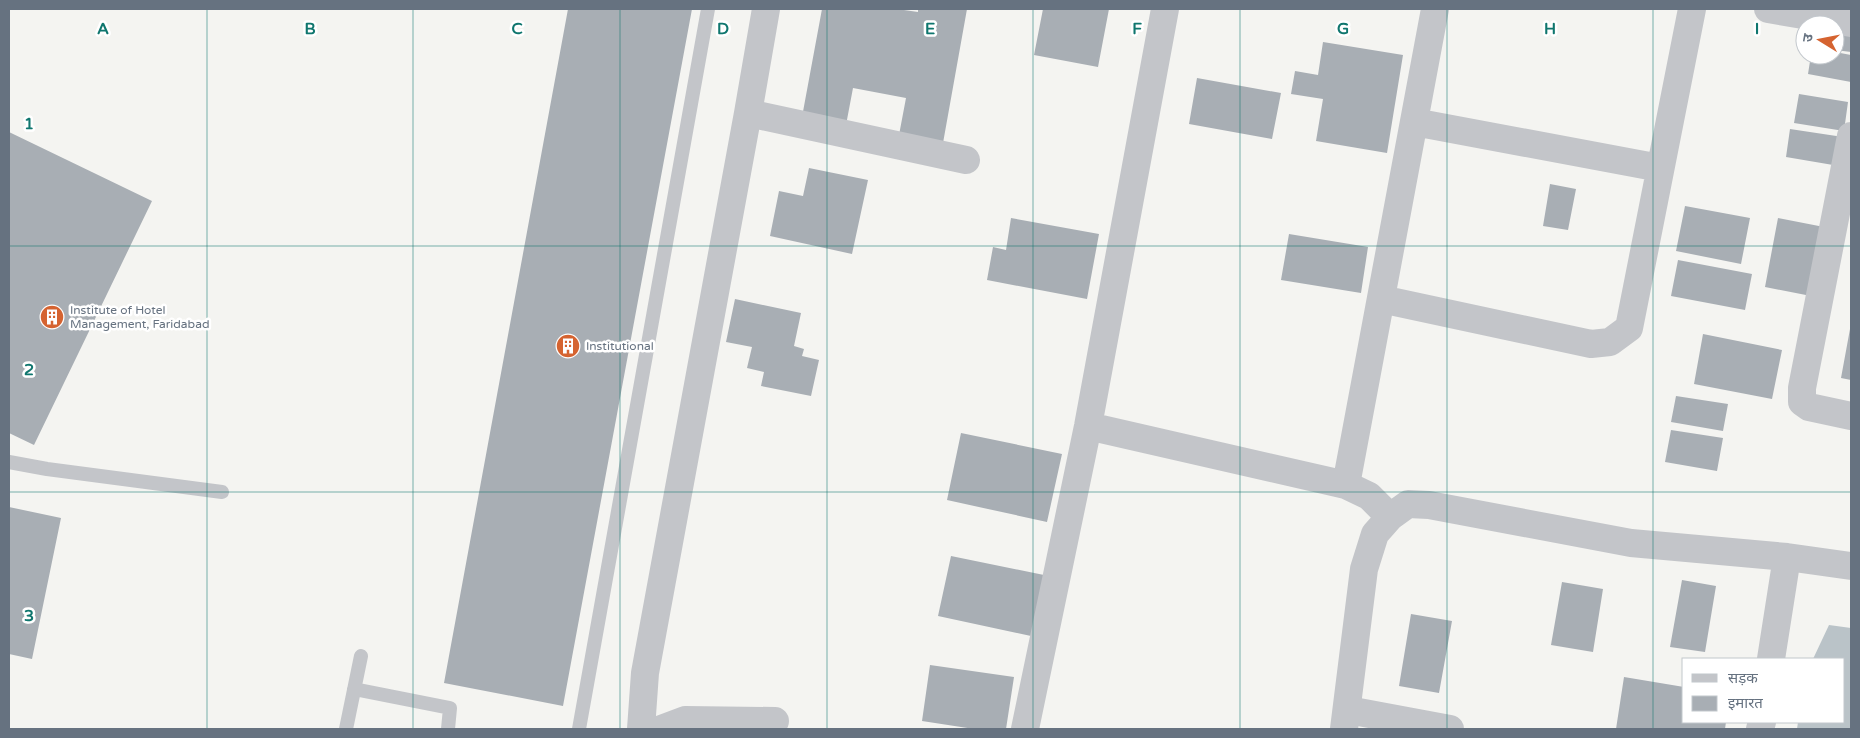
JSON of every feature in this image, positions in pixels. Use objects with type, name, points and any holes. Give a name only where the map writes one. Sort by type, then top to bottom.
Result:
[{"type":"street","points":[[641,729],[644,673],[766,9]]},
{"type":"street","points":[[1025,729],[1088,426],[1165,9]]},
{"type":"street","points":[[1346,485],[1435,9]]},
{"type":"street","points":[[1381,299],[1591,344],[1610,342],[1629,328],[1692,9]]},
{"type":"street","points":[[1768,9],[1851,23]]},
{"type":"street","points":[[748,113],[966,160]]},
{"type":"street","points":[[1414,122],[1660,168]]},
{"type":"street","points":[[1851,136],[1802,388],[1802,402],[1809,407],[1851,416]]},
{"type":"street","points":[[1088,426],[1346,485],[1369,496],[1390,517]]},
{"type":"street","points":[[1450,729],[1346,719],[1364,569],[1375,534],[1390,517],[1408,504],[1429,505],[1631,543],[1851,566]]},
{"type":"street","points":[[1771,658],[1787,558]]},
{"type":"street","points":[[661,729],[685,720],[776,721]]},
{"type":"lane","points":[[579,729],[708,9]]},
{"type":"lane","points":[[9,462],[47,469],[222,492]]},
{"type":"lane","points":[[346,729],[360,656]]},
{"type":"lane","points":[[354,689],[450,708],[448,729]]},
{"type":"shaded area","points":[[1829,625],[1851,628],[1851,729],[1797,729],[1798,723],[1845,723],[1845,658],[1813,658]]},
{"type":"building","name":"Institutional","points":[[568,9],[692,9],[563,706],[444,683]]},
{"type":"building","points":[[822,9],[897,9],[918,12],[918,9],[967,9],[943,143],[899,135],[906,98],[853,88],[846,125],[802,117]]},
{"type":"building","points":[[1043,9],[1109,9],[1098,67],[1034,55]]},
{"type":"building","points":[[1845,30],[1851,31],[1851,52],[1845,51]]},
{"type":"building","points":[[1323,42],[1403,55],[1387,153],[1316,141],[1323,99],[1291,94],[1295,71],[1318,75]]},
{"type":"building","points":[[1845,54],[1851,55],[1851,82],[1808,74],[1809,65],[1845,65]]},
{"type":"building","points":[[1197,78],[1281,93],[1272,139],[1189,124]]},
{"type":"building","points":[[1799,94],[1848,102],[1844,131],[1794,123]]},
{"type":"building","points":[[1790,129],[1843,137],[1839,166],[1786,157]]},
{"type":"building","name":"Institute of Hotel Management, Faridabad","points":[[9,132],[152,201],[34,445],[9,433]]},
{"type":"building","points":[[809,168],[868,180],[852,254],[770,236],[779,191],[803,196]]},
{"type":"building","points":[[1550,184],[1576,189],[1568,230],[1543,226]]},
{"type":"building","points":[[1685,206],[1750,218],[1741,264],[1676,251]]},
{"type":"building","points":[[1011,218],[1099,234],[1087,299],[987,280],[993,247],[1006,250]]},
{"type":"building","points":[[1778,218],[1824,227],[1811,296],[1765,287]]},
{"type":"building","points":[[1289,234],[1368,247],[1361,293],[1281,280]]},
{"type":"building","points":[[1678,260],[1752,274],[1745,310],[1671,296]]},
{"type":"building","points":[[735,299],[801,313],[794,346],[804,349],[802,356],[819,360],[811,396],[761,386],[764,372],[747,368],[752,347],[726,342]]},
{"type":"building","points":[[1851,329],[1851,380],[1841,378]]},
{"type":"building","points":[[1703,334],[1782,350],[1772,399],[1694,384]]},
{"type":"building","points":[[1676,396],[1728,404],[1723,431],[1671,422]]},
{"type":"building","points":[[1671,430],[1723,438],[1717,471],[1665,462]]},
{"type":"building","points":[[961,433],[1062,454],[1047,522],[947,500]]},
{"type":"building","points":[[9,507],[61,518],[32,659],[9,654]]},
{"type":"building","points":[[951,556],[1044,575],[1031,636],[938,616]]},
{"type":"building","points":[[1682,580],[1716,586],[1705,652],[1670,647]]},
{"type":"building","points":[[1562,582],[1603,589],[1593,652],[1551,645]]},
{"type":"building","points":[[1411,614],[1452,621],[1439,693],[1399,686]]},
{"type":"building","points":[[930,665],[1014,677],[1006,729],[974,729],[922,721]]},
{"type":"building","points":[[1624,677],[1682,687],[1682,723],[1726,723],[1725,729],[1616,729]]},
{"type":"place","name":"Institute of Hotel Management, Faridabad","points":[[52,317]]},
{"type":"place","name":"Institutional","points":[[568,346]]}]
